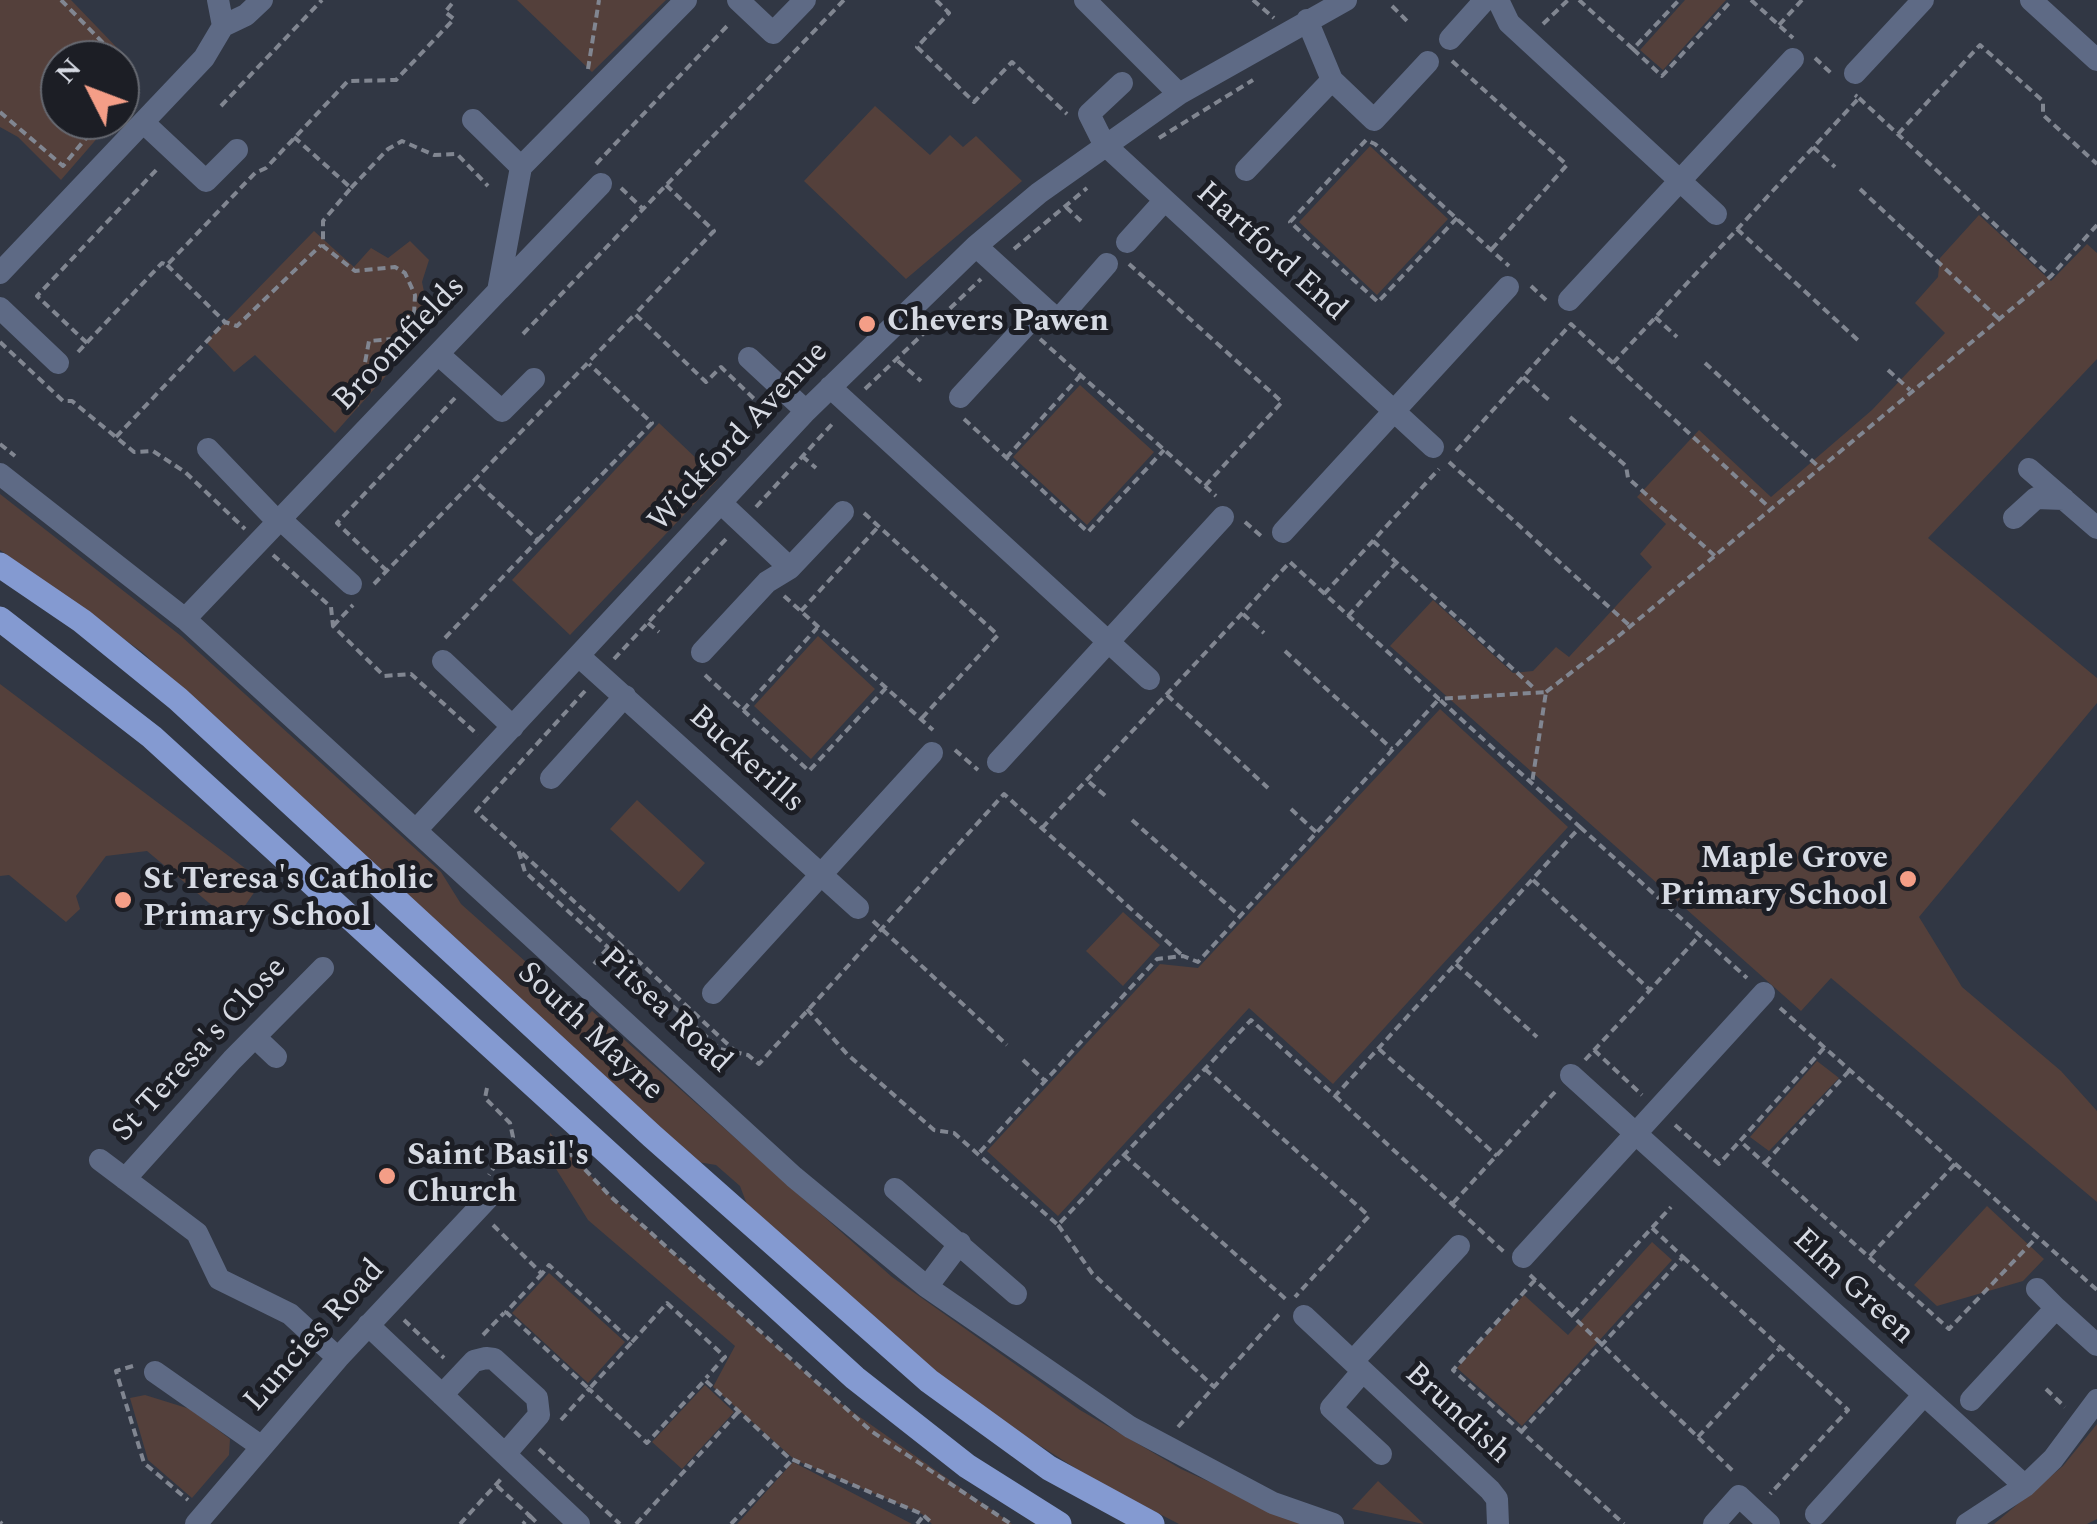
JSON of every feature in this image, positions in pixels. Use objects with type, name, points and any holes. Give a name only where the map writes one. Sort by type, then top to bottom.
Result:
[{"type":"main road","name":"South Mayne","points":[[0,565],[95,631],[192,711],[666,1148],[929,1381],[1049,1468],[1152,1524]]},
{"type":"main road","points":[[0,619],[152,737],[854,1378],[967,1466],[1059,1524]]},
{"type":"street","points":[[218,0],[223,26]]},
{"type":"street","points":[[0,273],[204,58],[223,26],[246,15],[262,0]]},
{"type":"street","points":[[473,120],[521,166],[686,0]]},
{"type":"street","points":[[742,4],[773,33],[805,0]]},
{"type":"street","points":[[1086,0],[1179,94]]},
{"type":"street","name":"Wickford Avenue","points":[[417,829],[806,411],[976,246],[1104,144],[1179,94],[1346,0]]},
{"type":"street","points":[[1450,39],[1484,0]]},
{"type":"street","points":[[1498,0],[1508,23],[1716,214]]},
{"type":"street","points":[[1855,73],[1923,0]]},
{"type":"street","points":[[2031,0],[2097,60]]},
{"type":"street","points":[[1307,20],[1332,80],[1374,120],[1433,68]]},
{"type":"street","points":[[1569,300],[1794,59]]},
{"type":"street","points":[[1246,170],[1332,80]]},
{"type":"street","points":[[1104,144],[1089,114],[1122,83]]},
{"type":"street","points":[[144,123],[206,181],[237,150]]},
{"type":"street","name":"Hartford End","points":[[1104,144],[1440,453]]},
{"type":"street","name":"Broomfields","points":[[186,619],[254,538],[278,520],[498,291],[521,166]]},
{"type":"street","points":[[498,291],[609,182]]},
{"type":"street","points":[[976,246],[1058,320],[1164,200]]},
{"type":"street","points":[[1272,534],[1508,287]]},
{"type":"street","points":[[958,405],[1043,306]]},
{"type":"street","points":[[0,308],[66,359]]},
{"type":"street","points":[[438,354],[502,411],[534,379]]},
{"type":"street","points":[[749,358],[806,411]]},
{"type":"street","points":[[830,387],[1149,679]]},
{"type":"street","points":[[208,449],[278,520],[362,589]]},
{"type":"street","points":[[2030,468],[2097,528]]},
{"type":"street","name":"Pitsea Road","points":[[0,474],[186,619],[794,1177],[927,1287],[1130,1426],[1273,1503],[1333,1524]]},
{"type":"street","points":[[2014,518],[2036,498],[2064,499]]},
{"type":"street","points":[[722,504],[790,568]]},
{"type":"street","points":[[698,658],[767,582],[790,568],[848,507]]},
{"type":"street","points":[[994,772],[1225,509]]},
{"type":"street","points":[[440,654],[513,727]]},
{"type":"street","name":"Buckerills","points":[[580,656],[858,908]]},
{"type":"street","points":[[551,778],[625,696]]},
{"type":"street","points":[[713,993],[939,743]]},
{"type":"street","name":"St Teresa's Close","points":[[125,1179],[323,968]]},
{"type":"street","points":[[1522,1263],[1764,992]]},
{"type":"street","points":[[256,1038],[276,1057]]},
{"type":"street","name":"Elm Green","points":[[1571,1075],[2024,1486]]},
{"type":"street","name":"St Teresa's Close","points":[[100,1160],[197,1233],[219,1279],[290,1314],[338,1358]]},
{"type":"street","points":[[895,1188],[1016,1294]]},
{"type":"street","name":"Luncies Road","points":[[201,1517],[338,1358],[485,1201]]},
{"type":"street","points":[[927,1287],[960,1243]]},
{"type":"street","name":"Brundish","points":[[1358,1367],[1459,1246]]},
{"type":"street","points":[[2036,1289],[2097,1345]]},
{"type":"street","points":[[1971,1400],[2056,1308]]},
{"type":"street","name":"Brundish","points":[[1296,1309],[1490,1490],[1500,1511],[1498,1524]]},
{"type":"street","points":[[368,1325],[579,1524]]},
{"type":"street","points":[[442,1395],[474,1361],[486,1358],[494,1360],[536,1398],[540,1415],[505,1454]]},
{"type":"street","points":[[1358,1367],[1332,1408],[1381,1454]]},
{"type":"street","points":[[144,1369],[262,1447]]},
{"type":"street","points":[[1816,1514],[1922,1397]]},
{"type":"street","points":[[1968,1524],[2024,1486],[2053,1459],[2097,1400]]},
{"type":"street","points":[[1714,1524],[1738,1496],[1766,1512]]},
{"type":"path","points":[[61,0],[100,40]]},
{"type":"path","points":[[221,106],[322,0]]},
{"type":"path","points":[[167,266],[348,81],[396,80],[454,19],[445,12],[455,0]]},
{"type":"path","points":[[594,93],[588,73],[599,0]]},
{"type":"path","points":[[523,334],[844,0]]},
{"type":"path","points":[[936,0],[949,13],[917,47],[974,102],[1012,62],[1074,121]]},
{"type":"path","points":[[1528,41],[1568,0]]},
{"type":"path","points":[[1579,0],[1662,76],[1732,0]]},
{"type":"path","points":[[1634,49],[1678,0]]},
{"type":"path","points":[[1751,0],[2051,276]]},
{"type":"path","points":[[1779,25],[1802,0]]},
{"type":"path","points":[[643,209],[609,182],[594,163],[742,4]]},
{"type":"path","points":[[1392,6],[1407,20]]},
{"type":"path","points":[[1898,134],[1980,45],[2043,101],[2044,115],[2097,164]]},
{"type":"path","points":[[1433,68],[1452,60],[1567,166],[1491,250]]},
{"type":"path","points":[[1152,142],[1265,72]]},
{"type":"path","points":[[1613,363],[1858,98]]},
{"type":"path","points":[[0,112],[63,166],[84,140]]},
{"type":"path","points":[[294,138],[351,188]]},
{"type":"path","points":[[1457,218],[1378,302],[1290,222],[1366,140],[1375,144],[1457,218],[1772,509]]},
{"type":"path","points":[[66,359],[162,263],[226,322],[237,326],[252,316],[323,243],[323,221],[388,149],[402,141],[434,155],[456,154],[488,186]]},
{"type":"path","points":[[1813,147],[1835,167]]},
{"type":"path","points":[[86,343],[37,296],[163,163]]},
{"type":"path","points":[[1006,256],[1094,182]]},
{"type":"path","points":[[333,626],[362,589],[387,571],[714,231],[666,185]]},
{"type":"path","points":[[1860,189],[2000,319]]},
{"type":"path","points":[[1066,206],[1082,221]]},
{"type":"path","points":[[591,684],[476,811],[736,1052],[759,1064],[1004,794],[1183,956],[1198,962],[1439,699],[1546,692],[2051,276],[2097,226]]},
{"type":"path","points":[[1737,229],[1862,344]]},
{"type":"path","points":[[323,243],[354,271],[395,267],[405,273],[415,295],[414,315],[400,333],[393,339],[369,341],[355,418]]},
{"type":"path","points":[[1118,254],[1282,402],[1205,486]]},
{"type":"path","points":[[858,396],[986,274]]},
{"type":"path","points":[[635,314],[706,382],[721,366],[776,420]]},
{"type":"path","points":[[1655,317],[1678,338]]},
{"type":"path","points":[[116,437],[226,322]]},
{"type":"path","points":[[1324,594],[1373,541],[1440,453],[1523,376],[1571,324]]},
{"type":"path","points":[[1037,336],[1205,486],[1225,509],[1272,534]]},
{"type":"path","points":[[0,342],[63,400],[72,401],[134,452],[153,452],[185,472],[330,608],[333,626],[384,676],[411,674],[482,738]]},
{"type":"path","points":[[897,360],[921,381]]},
{"type":"path","points":[[1705,362],[1820,468]]},
{"type":"path","points":[[440,654],[538,540],[652,423],[588,364]]},
{"type":"path","points":[[1888,370],[1912,392]]},
{"type":"path","points":[[1006,458],[1080,375]]},
{"type":"path","points":[[1523,376],[1550,400]]},
{"type":"path","points":[[387,571],[338,523],[463,390]]},
{"type":"path","points":[[958,405],[1006,458],[1088,532],[1164,450]]},
{"type":"path","points":[[752,510],[841,415]]},
{"type":"path","points":[[1570,417],[1626,466],[1628,478],[1715,556]]},
{"type":"path","points":[[0,444],[29,467]]},
{"type":"path","points":[[1440,453],[1630,626]]},
{"type":"path","points":[[802,456],[816,468]]},
{"type":"path","points":[[475,480],[538,540]]},
{"type":"path","points":[[848,507],[878,526],[998,634],[921,719]]},
{"type":"path","points":[[801,610],[878,526]]},
{"type":"path","points":[[611,662],[730,534]]},
{"type":"path","points":[[1373,541],[1538,692]]},
{"type":"path","points":[[1042,828],[1290,562],[1824,1048],[2097,1290]]},
{"type":"path","points":[[1348,616],[1397,563]]},
{"type":"path","points":[[780,592],[921,719],[939,743],[994,772]]},
{"type":"path","points":[[1243,614],[1264,633]]},
{"type":"path","points":[[648,623],[658,632]]},
{"type":"path","points":[[743,710],[819,627]]},
{"type":"path","points":[[1284,651],[1392,750]]},
{"type":"path","points":[[698,658],[743,710],[810,771],[886,688]]},
{"type":"path","points":[[1149,679],[1268,788]]},
{"type":"path","points":[[1532,783],[1546,692]]},
{"type":"path","points":[[1088,780],[1108,798]]},
{"type":"path","points":[[1290,809],[1316,832]]},
{"type":"path","points":[[1132,820],[1240,916]]},
{"type":"path","points":[[1335,1096],[1580,827]]},
{"type":"path","points":[[518,850],[525,872],[608,949],[720,1050],[736,1052]]},
{"type":"path","points":[[1533,880],[1650,990]]},
{"type":"path","points":[[858,908],[1007,1045]]},
{"type":"path","points":[[1452,1204],[1700,936]]},
{"type":"path","points":[[593,965],[608,949]]},
{"type":"path","points":[[979,1152],[1157,958],[1183,956]]},
{"type":"path","points":[[1456,964],[1538,1037]]},
{"type":"path","points":[[807,1009],[848,1054],[934,1130],[954,1133],[979,1152],[1058,1225],[1092,1273],[1213,1386]]},
{"type":"path","points":[[1058,1225],[1251,1020],[1522,1263],[1744,1483]]},
{"type":"path","points":[[1824,1048],[1740,1141],[1949,1329],[2037,1237]]},
{"type":"path","points":[[1379,1049],[1497,1156]]},
{"type":"path","points":[[1023,1060],[1044,1080]]},
{"type":"path","points":[[1174,1431],[1213,1386],[1296,1309],[1370,1216],[1205,1069]]},
{"type":"path","points":[[1764,1163],[1850,1071]]},
{"type":"path","points":[[487,1088],[485,1098],[510,1124],[512,1137],[485,1201],[542,1274]]},
{"type":"path","points":[[1124,1155],[1296,1309]]},
{"type":"path","points":[[1869,1257],[1956,1164]]},
{"type":"path","points":[[1573,1314],[1671,1207]]},
{"type":"path","points":[[1652,1228],[1848,1410],[1766,1512]]},
{"type":"path","points":[[1521,1432],[1683,1256]]},
{"type":"path","points":[[479,1339],[549,1266],[632,1342]]},
{"type":"path","points":[[1536,1280],[1453,1370],[1624,1524]]},
{"type":"path","points":[[506,1312],[589,1389],[647,1443],[725,1357],[666,1303],[632,1342],[589,1389],[550,1432]]},
{"type":"path","points":[[404,1321],[453,1366]]},
{"type":"path","points":[[1698,1438],[1780,1347]]},
{"type":"path","points":[[144,1369],[116,1371],[144,1463],[201,1517]]},
{"type":"path","points":[[705,1380],[793,1459],[924,1515],[933,1524]]},
{"type":"path","points":[[2046,1389],[2069,1410]]},
{"type":"path","points":[[636,1524],[739,1411]]},
{"type":"path","points":[[537,1447],[620,1524]]},
{"type":"path","points":[[732,1524],[793,1459]]},
{"type":"path","points":[[496,1485],[538,1524]]},
{"type":"path","points":[[916,1524],[924,1515]]},
{"type":"path","points":[[523,1524],[530,1516]]},
{"type":"shaded area","points":[[0,0],[71,0],[110,40],[40,40],[40,140],[96,140],[61,180],[18,137],[0,127]]},
{"type":"shaded area","points":[[517,0],[666,0],[592,72]]},
{"type":"shaded area","points":[[1685,0],[1726,0],[1663,70],[1640,50]]},
{"type":"shaded area","points":[[875,106],[930,155],[950,135],[963,147],[976,136],[1022,181],[906,279],[804,181]]},
{"type":"shaded area","points":[[1370,146],[1448,219],[1377,295],[1299,222]]},
{"type":"shaded area","points":[[1979,215],[2051,281],[2087,244],[2097,253],[2097,359],[1928,538],[2097,678],[2097,703],[1919,917],[1962,987],[2061,1071],[2097,1111],[2097,1202],[1831,978],[1801,1011],[1390,646],[1433,600],[1513,673],[1533,671],[1556,647],[1569,657],[1652,567],[1640,554],[1666,524],[1637,497],[1699,430],[1771,497],[1872,410],[1945,333],[1915,303],[1938,277],[1940,258]]},
{"type":"shaded area","points":[[314,231],[354,267],[371,248],[388,258],[410,241],[429,260],[422,282],[427,306],[408,331],[418,340],[335,433],[255,355],[234,372],[206,342]]},
{"type":"shaded area","points":[[1080,385],[1154,452],[1087,525],[1013,457]]},
{"type":"shaded area","points":[[659,423],[718,479],[570,635],[512,580]]},
{"type":"shaded area","points":[[0,494],[181,636],[441,872],[461,904],[526,962],[550,991],[544,1001],[575,1029],[592,1011],[892,1277],[1080,1410],[1181,1469],[1302,1524],[1179,1524],[1094,1480],[970,1401],[748,1207],[740,1186],[716,1165],[698,1162],[142,652],[0,550]]},
{"type":"shaded area","points":[[818,636],[875,689],[811,759],[754,706]]},
{"type":"shaded area","points":[[0,684],[262,881],[233,923],[147,851],[106,856],[76,896],[80,909],[66,922],[9,875],[0,876]]},
{"type":"shaded area","points":[[1440,709],[1568,827],[1333,1084],[1249,1008],[1058,1216],[987,1151],[1160,964],[1198,968]]},
{"type":"shaded area","points":[[637,800],[705,863],[679,892],[610,829]]},
{"type":"shaded area","points":[[1123,912],[1160,945],[1123,986],[1086,951]]},
{"type":"shaded area","points":[[1817,1061],[1839,1078],[1769,1151],[1750,1137]]},
{"type":"shaded area","points":[[550,1133],[610,1196],[833,1398],[1012,1524],[932,1524],[922,1514],[795,1460],[713,1387],[735,1346],[588,1220],[553,1164]]},
{"type":"shaded area","points":[[1987,1206],[2044,1259],[2023,1281],[1937,1306],[1914,1285]]},
{"type":"shaded area","points":[[1652,1242],[1672,1260],[1522,1426],[1457,1368],[1524,1295],[1568,1335]]},
{"type":"shaded area","points":[[549,1273],[625,1342],[588,1383],[512,1313]]},
{"type":"shaded area","points":[[705,1385],[734,1412],[682,1469],[652,1442]]},
{"type":"shaded area","points":[[145,1395],[190,1409],[230,1439],[229,1455],[192,1498],[148,1460],[130,1398]]},
{"type":"shaded area","points":[[2097,1424],[2097,1519],[2087,1524],[1994,1524],[2063,1466]]},
{"type":"shaded area","points":[[793,1462],[912,1524],[737,1524]]},
{"type":"shaded area","points":[[1378,1481],[1424,1524],[1352,1509]]},
{"type":"place","name":"Chevers Pawen","points":[[867,324]]},
{"type":"place","name":"Maple Grove Primary School","points":[[1908,879]]},
{"type":"place","name":"St Teresa's Catholic Primary School","points":[[123,900]]},
{"type":"place","name":"Saint Basil's Church","points":[[387,1176]]}]
